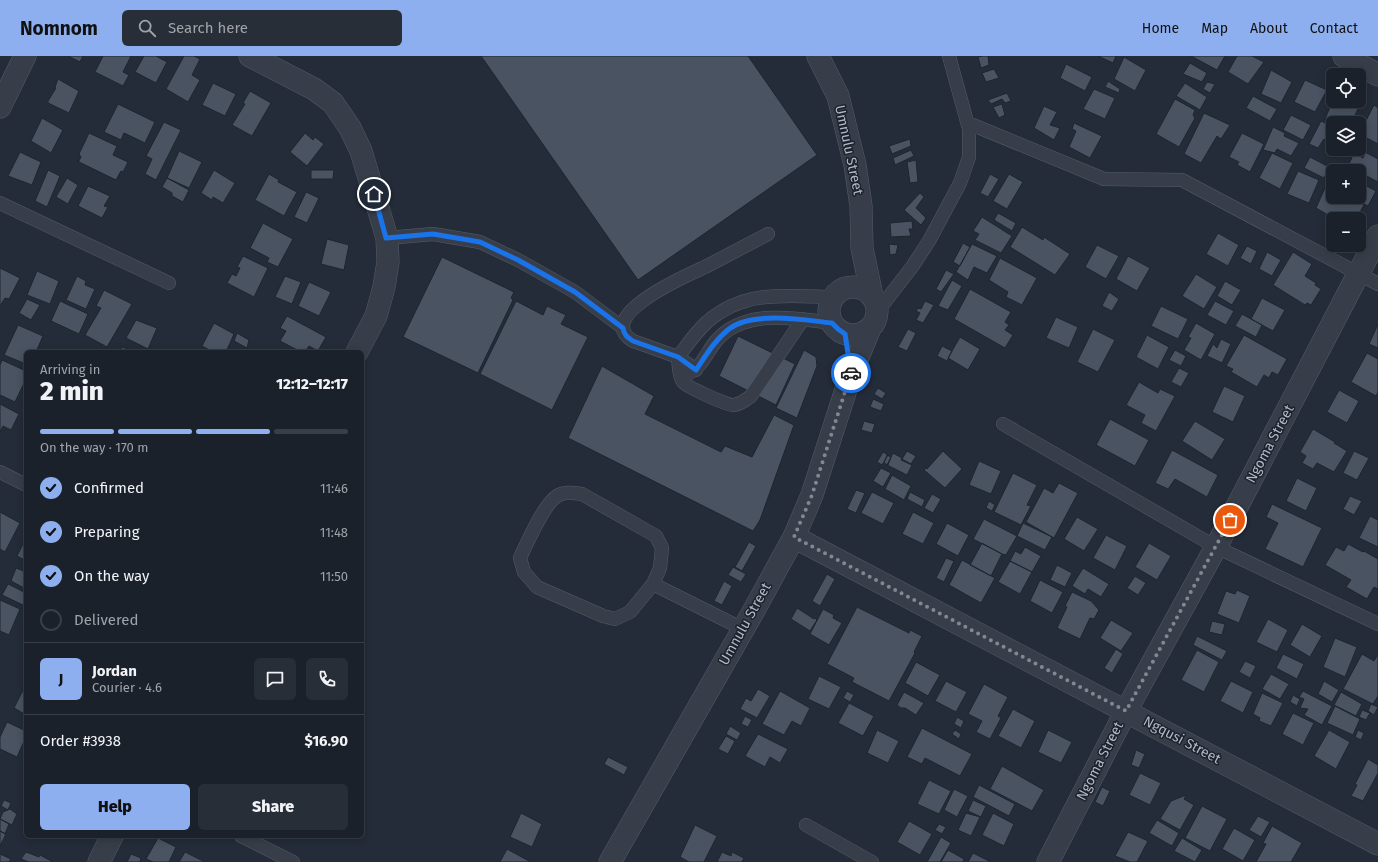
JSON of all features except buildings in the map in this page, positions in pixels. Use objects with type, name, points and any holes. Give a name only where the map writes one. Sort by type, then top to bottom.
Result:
[{"type":"street","points":[[0,107],[25,56]]},
{"type":"street","points":[[250,56],[314,89],[333,103],[350,128],[361,151],[386,238],[388,262],[384,287],[376,316],[358,350]]},
{"type":"street","name":"Umnulu Street","points":[[610,862],[794,537],[812,495],[851,374],[873,312],[862,248],[861,206],[855,165],[838,96],[818,56]]},
{"type":"street","points":[[1344,56],[1378,75]]},
{"type":"street","name":"Ngoma Street","points":[[1048,862],[1126,711],[1216,547],[1378,236]]},
{"type":"street","name":"Umnulu Street","points":[[841,293],[862,248]]},
{"type":"street","points":[[856,288],[865,290],[873,312],[862,333],[854,335],[839,328],[829,314],[830,305],[841,293],[856,288]]},
{"type":"street","name":"Umnulu Street","points":[[839,328],[851,374]]},
{"type":"street","name":"Ngqusi Street","points":[[794,537],[1378,844]]},
{"type":"street","points":[[99,862],[111,838]]},
{"type":"lane","points":[[873,312],[912,268],[929,241],[960,183],[969,157],[968,123],[949,56]]},
{"type":"lane","points":[[968,123],[1104,179],[1182,180],[1378,284]]},
{"type":"lane","points":[[0,203],[169,283]]},
{"type":"lane","points":[[386,238],[433,234],[480,242],[518,260],[575,292],[623,328]]},
{"type":"lane","points":[[696,370],[678,357],[627,338],[624,334],[623,328],[626,318],[634,308],[647,297],[672,282],[768,234]]},
{"type":"lane","points":[[803,319],[751,396],[744,402],[733,405],[721,402],[689,387],[680,377],[678,357],[706,322],[718,313],[752,298],[841,293]]},
{"type":"lane","points":[[680,377],[696,370],[716,341],[730,328],[750,320],[775,318],[803,319],[839,328]]},
{"type":"lane","points":[[1003,424],[1216,547],[1378,624]]},
{"type":"lane","points":[[0,472],[24,484]]},
{"type":"lane","points":[[570,492],[582,494],[656,536],[662,548],[660,568],[653,584],[630,612],[614,619],[603,616],[537,587],[524,572],[520,558],[550,502],[558,495],[570,492]]},
{"type":"lane","points":[[653,584],[743,629]]},
{"type":"lane","points":[[806,825],[872,862]]},
{"type":"lane","points":[[245,838],[294,862]]},
{"type":"way so far","points":[[851,373],[812,495],[794,537],[1126,711],[1230,520]]},
{"type":"route","points":[[374,194],[386,238],[433,234],[480,242],[518,260],[575,292],[623,328],[624,334],[627,338],[678,357],[696,370],[716,341],[730,328],[750,320],[775,318],[803,319],[832,323],[845,334],[851,373]]}]
